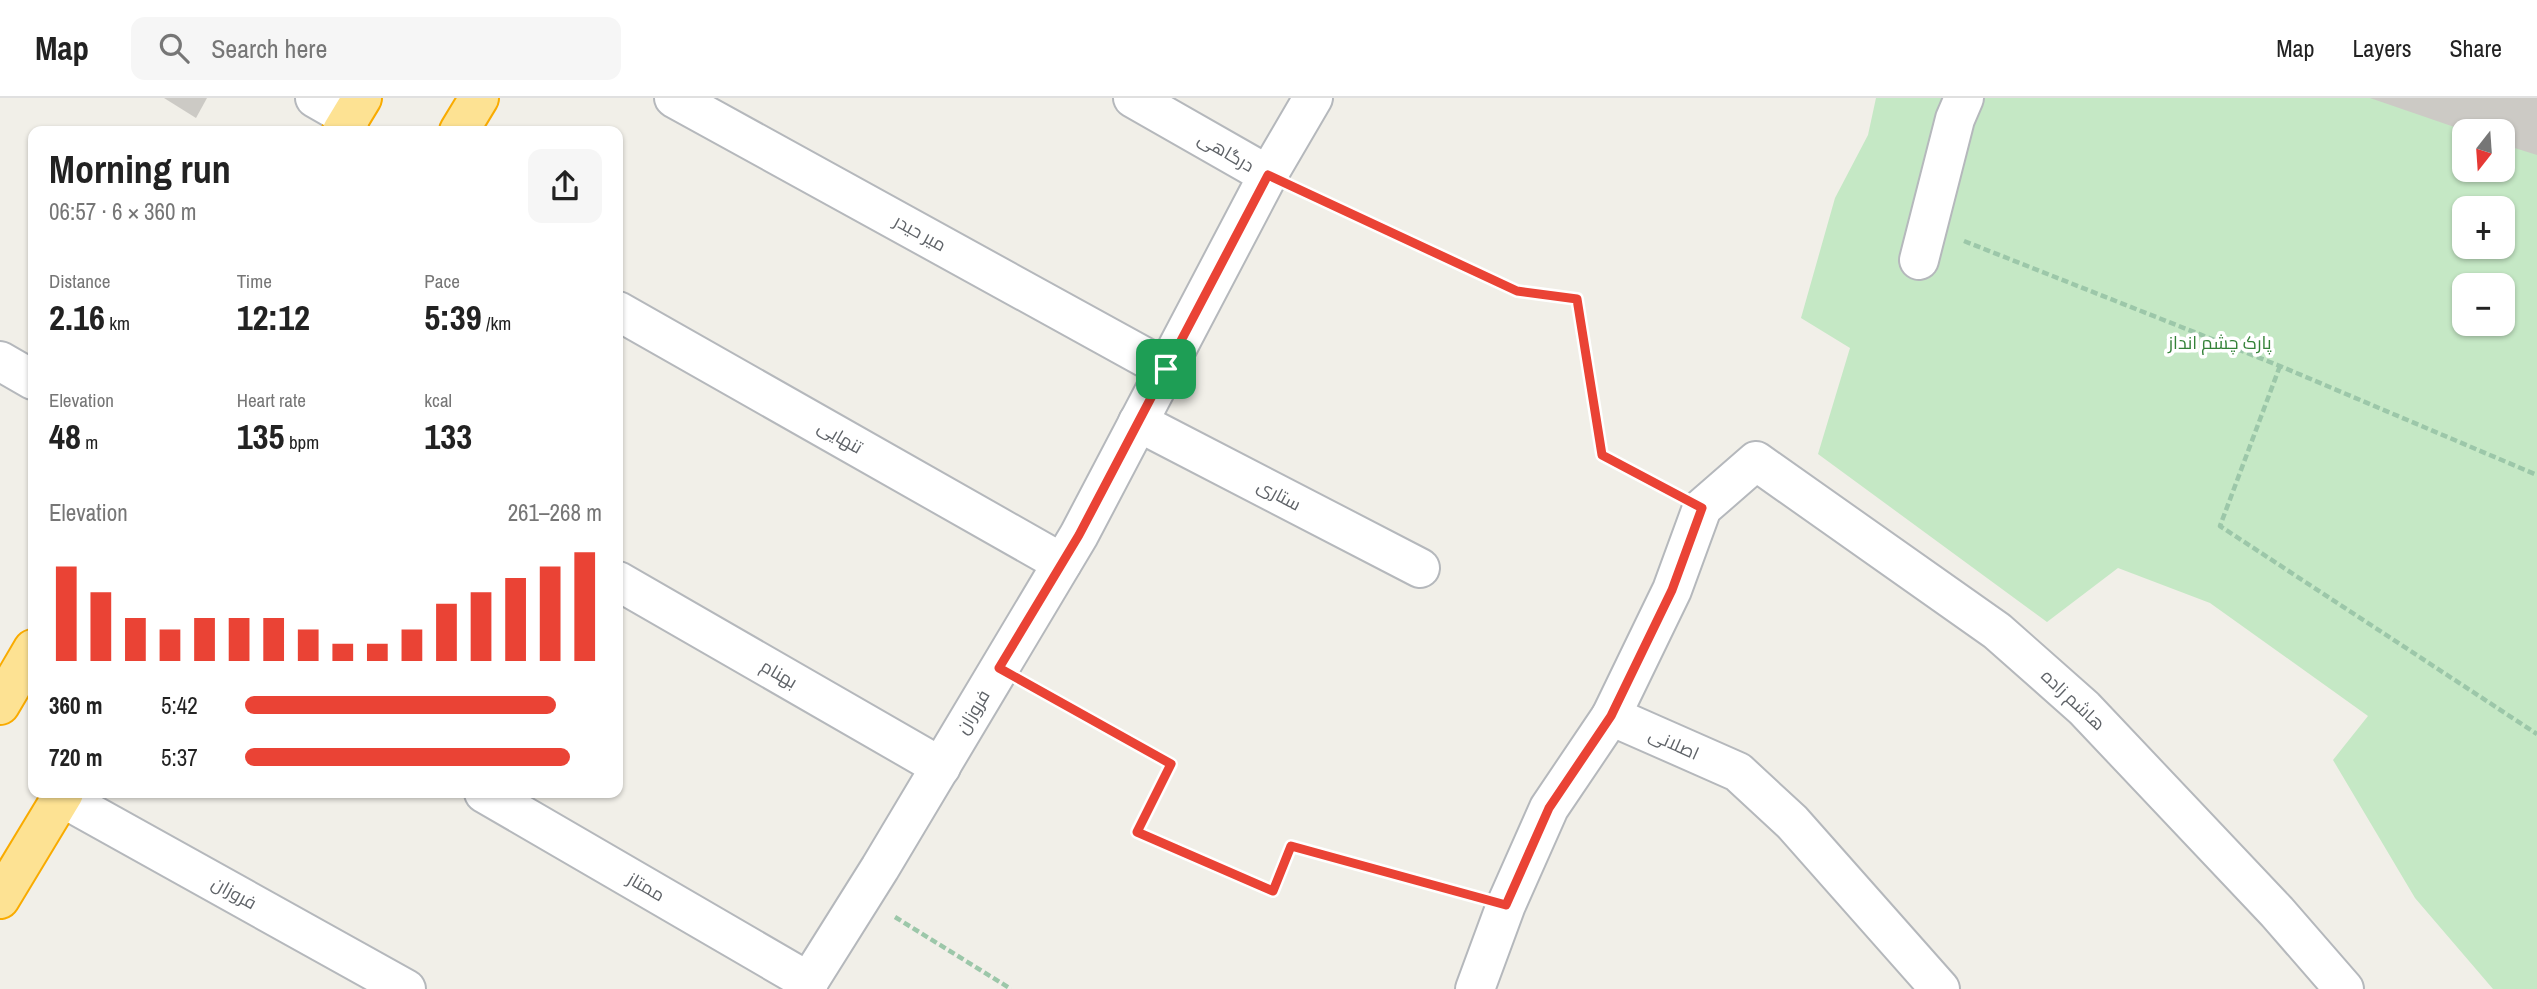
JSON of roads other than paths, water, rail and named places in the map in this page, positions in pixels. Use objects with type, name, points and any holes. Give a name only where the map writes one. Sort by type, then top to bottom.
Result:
[{"type":"highway","points":[[462,126],[479,98]]},
{"type":"highway","points":[[0,705],[28,657]]},
{"type":"highway","points":[[0,900],[60,798]]},
{"type":"street","points":[[315,98],[351,116]]},
{"type":"street","name":"میر حیدر","points":[[674,98],[1166,369]]},
{"type":"street","name":"درگاهی","points":[[1133,98],[1268,175]]},
{"type":"street","name":"فروزان","points":[[806,985],[862,897],[1062,564],[1268,175],[1313,98]]},
{"type":"street","points":[[1923,243],[1955,118],[1964,98]]},
{"type":"street","name":"تنهایی","points":[[623,314],[1062,564]]},
{"type":"street","points":[[0,361],[28,377]]},
{"type":"street","name":"ستاری","points":[[1138,422],[1420,568]]},
{"type":"street","name":"هاشم زاده","points":[[1611,716],[1672,590],[1702,508],[1756,461],[1997,631],[2084,708],[2277,912],[2344,989]]},
{"type":"street","name":"بهنام","points":[[623,584],[940,767]]},
{"type":"street","points":[[1475,989],[1506,905],[1549,808],[1611,716]]},
{"type":"street","name":"اصلانی","points":[[1611,716],[1738,772],[1792,822],[1940,989]]},
{"type":"street","name":"فروزان","points":[[67,798],[406,989]]},
{"type":"street","name":"ممتاز","points":[[492,798],[806,985]]},
{"type":"park label","name":"پارک چشم انداز","points":[[2220,343]]}]
